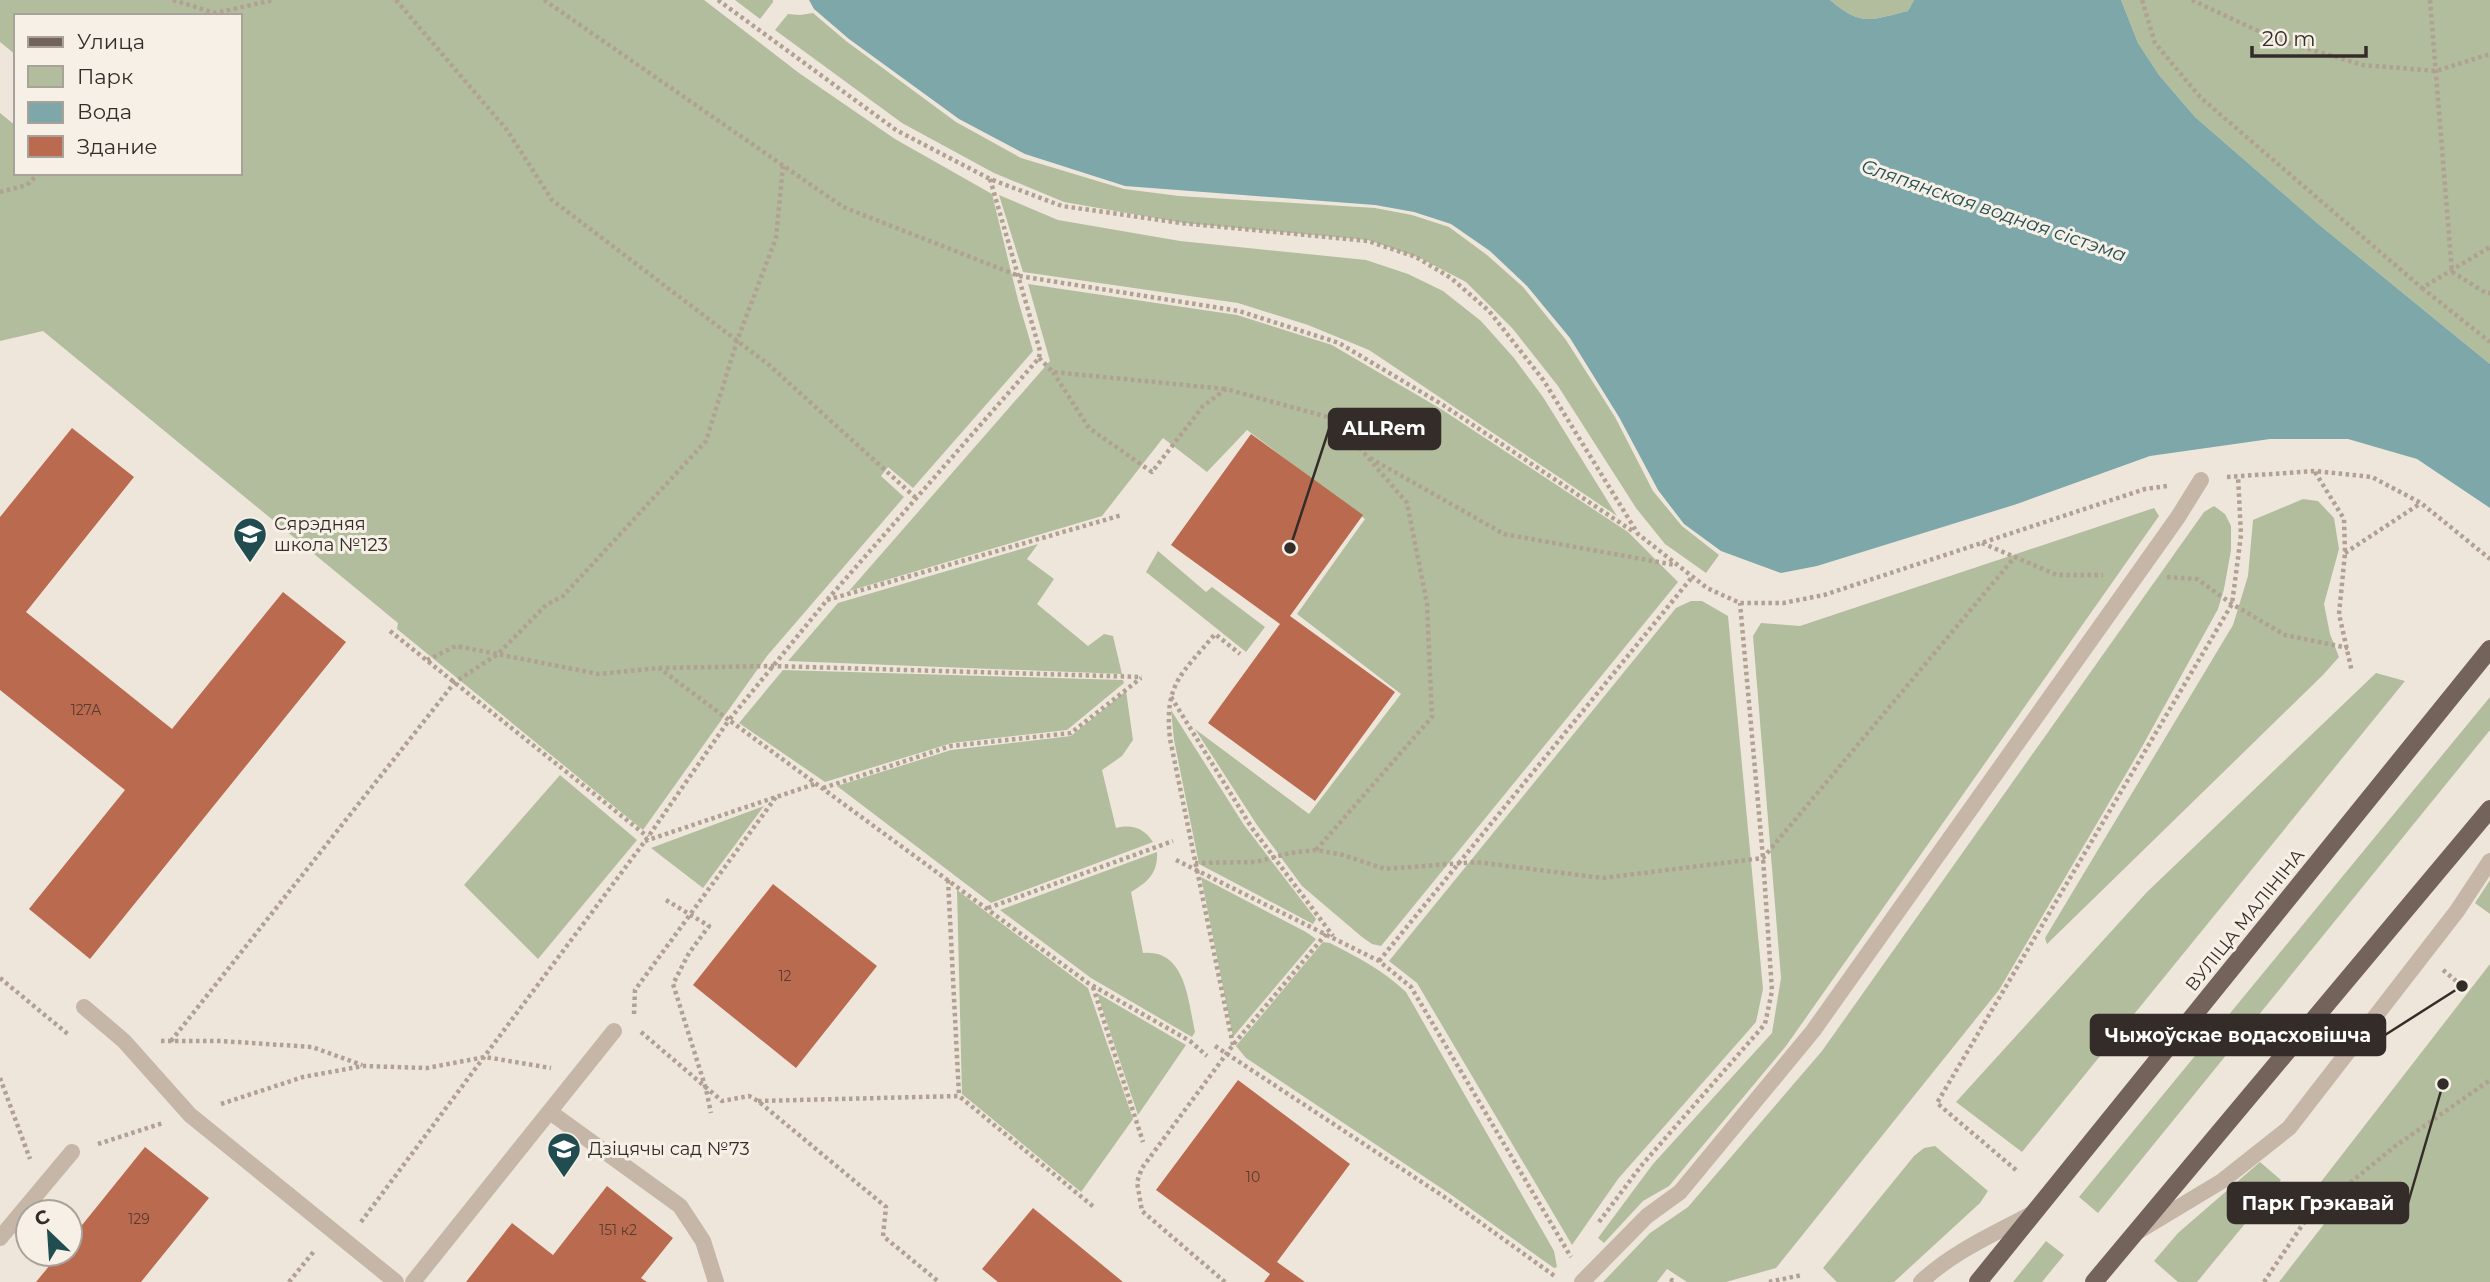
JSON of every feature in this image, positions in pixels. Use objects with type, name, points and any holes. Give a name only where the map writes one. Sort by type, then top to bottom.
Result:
[{"type":"main road","name":"ВУЛІЦА МАЛІНІНА","points":[[1978,1282],[2490,649]]},
{"type":"main road","points":[[2094,1282],[2490,809]]},
{"type":"lane","points":[[1582,1282],[1647,1216],[1680,1192],[1813,1031],[2178,517],[2201,480]]},
{"type":"lane","points":[[2134,1234],[2222,1181],[2289,1128],[2457,911],[2490,861]]},
{"type":"lane","points":[[84,1007],[130,1048],[190,1115],[396,1282]]},
{"type":"lane","points":[[413,1282],[614,1031]]},
{"type":"lane","points":[[550,1112],[680,1206],[703,1241],[716,1282]]},
{"type":"lane","points":[[0,1237],[72,1152]]},
{"type":"lane","points":[[1921,1282],[1980,1241],[2036,1212]]},
{"type":"path","points":[[173,0],[213,14],[274,0]]},
{"type":"path","points":[[396,0],[507,130],[552,200],[769,365],[916,498]]},
{"type":"path","points":[[544,0],[843,207],[1019,276],[1239,311],[1339,343],[1443,405],[1638,534],[1707,588],[1740,603],[1783,603],[1824,595],[2146,489],[2238,476],[2315,471],[2372,477],[2421,503],[2490,559]]},
{"type":"path","points":[[718,0],[896,130],[990,179],[1062,206],[1181,223],[1368,241],[1416,257],[1451,278],[1489,311],[1544,381],[1638,534]]},
{"type":"path","points":[[2142,0],[2155,43],[2200,97],[2422,288],[2490,342]]},
{"type":"path","points":[[2192,0],[2275,39],[2363,65],[2437,71],[2490,54]]},
{"type":"path","points":[[2430,0],[2452,272]]},
{"type":"path","points":[[171,1041],[455,682],[498,654],[546,605],[563,596],[706,441],[737,341],[776,238],[783,166]]},
{"type":"path","points":[[0,192],[27,184],[36,175]]},
{"type":"path","points":[[289,1282],[331,1228],[361,1222],[646,839],[729,720],[827,600],[1039,358],[1040,351],[990,179]]},
{"type":"path","points":[[2422,288],[2490,247]]},
{"type":"path","points":[[2452,272],[2490,293]]},
{"type":"path","points":[[1039,358],[1053,372],[1089,428],[1152,472],[1203,405],[1226,389]]},
{"type":"path","points":[[1053,372],[1226,389],[1335,419],[1407,503],[1427,604],[1432,717],[1316,850]]},
{"type":"path","points":[[1367,456],[1504,534],[1678,565]]},
{"type":"path","points":[[2315,471],[2344,519],[2345,553],[2339,614],[2352,672]]},
{"type":"path","points":[[2016,1170],[1937,1103],[2232,604],[2241,535],[2238,476]]},
{"type":"path","points":[[2345,553],[2421,503]]},
{"type":"path","points":[[827,600],[1122,516]]},
{"type":"path","points":[[1982,543],[2057,575],[2137,575],[2197,579],[2232,604],[2285,635],[2348,648]]},
{"type":"path","points":[[1195,863],[1256,862],[1316,850],[1343,855],[1385,869],[1476,862],[1604,878],[1763,858],[2014,558]]},
{"type":"path","points":[[1379,961],[1693,576]]},
{"type":"path","points":[[1595,1227],[1641,1166],[1765,1024],[1772,991],[1740,603]]},
{"type":"path","points":[[390,631],[646,839]]},
{"type":"path","points":[[1233,1045],[1170,739],[1168,715],[1175,682],[1216,634],[1240,654]]},
{"type":"path","points":[[427,660],[456,646],[599,674],[659,668],[773,666],[1142,677],[1071,733],[951,746],[823,788]]},
{"type":"path","points":[[659,668],[1092,986],[1190,1041],[1208,1056]]},
{"type":"path","points":[[1170,697],[1252,828],[1335,938]]},
{"type":"path","points":[[646,839],[816,783]]},
{"type":"path","points":[[776,797],[635,990],[634,1016],[641,1033],[706,1089],[722,1101],[749,1096],[758,1101],[886,1207],[883,1236],[939,1282]]},
{"type":"path","points":[[987,909],[1173,841]]},
{"type":"path","points":[[1177,860],[1379,961],[1411,987],[1571,1258]]},
{"type":"path","points":[[948,879],[959,1096]]},
{"type":"path","points":[[666,900],[709,926],[689,953],[673,984],[711,1113]]},
{"type":"path","points":[[1225,1282],[1142,1211],[1138,1182],[1142,1168],[1233,1045],[1326,934]]},
{"type":"path","points":[[1092,986],[1143,1142]]},
{"type":"path","points":[[130,1048],[158,1041],[221,1041],[312,1047],[363,1066]]},
{"type":"path","points":[[1215,1046],[1449,1200],[1564,1282]]},
{"type":"path","points":[[72,1152],[303,1077],[363,1066],[428,1068],[485,1057],[579,1073]]},
{"type":"path","points":[[0,1078],[40,1189]]},
{"type":"path","points":[[2264,1282],[2307,1218],[2394,1147],[2490,1080]]},
{"type":"path","points":[[758,1101],[959,1096],[1095,1208]]},
{"type":"path","points":[[2290,1204],[2307,1218]]},
{"type":"path","points":[[1549,1282],[1579,1248]]},
{"type":"path","points":[[1769,1282],[1802,1275]]},
{"type":"green space","points":[[0,0],[704,0],[799,73],[895,139],[992,194],[1033,351],[913,488],[888,467],[881,476],[904,497],[767,656],[643,830],[397,629],[398,623],[43,331],[0,341],[0,113],[14,124],[14,175],[242,175],[242,14],[14,14],[14,53],[0,42]]},
{"type":"green space","points":[[735,0],[773,0],[773,2],[760,19]]},
{"type":"green space","points":[[1830,0],[1914,0],[1908,11],[1867,19],[1850,14]]},
{"type":"green space","points":[[2121,0],[2490,0],[2490,364],[2317,223],[2195,117],[2159,75],[2138,43]]},
{"type":"green space","points":[[813,13],[846,41],[956,122],[1021,158],[1124,189],[1179,196],[1375,208],[1412,215],[1449,227],[1487,255],[1523,287],[1566,340],[1615,417],[1653,491],[1682,526],[1719,555],[1706,573],[1665,544],[1636,508],[1558,386],[1513,329],[1466,282],[1420,258],[1368,240],[1184,223],[1064,202],[994,173],[902,123],[775,30],[788,14]]},
{"type":"green space","points":[[999,195],[1058,220],[1180,241],[1366,260],[1408,274],[1443,291],[1481,321],[1514,358],[1543,397],[1617,516],[1369,350],[1308,325],[1238,303],[1023,272]]},
{"type":"green space","points":[[1028,284],[1237,315],[1332,345],[1441,409],[1628,532],[1678,582],[1381,946],[1362,937],[1302,886],[1257,825],[1195,729],[1309,814],[1401,694],[1297,614],[1365,519],[1247,430],[1207,472],[1163,438],[1102,516],[849,591],[1050,361]]},
{"type":"green space","points":[[2303,499],[2318,501],[2334,518],[2339,549],[2324,604],[2330,634],[2339,657],[2047,944],[2045,938],[2233,625],[2248,576],[2253,520]]},
{"type":"green space","points":[[2214,506],[2225,514],[2231,526],[2231,550],[2218,609],[2143,745],[1999,990],[1776,1268],[1726,1282],[1687,1282],[1667,1269],[1657,1282],[1603,1282],[1650,1233],[1688,1207],[1822,1051],[2204,512]]},
{"type":"green space","points":[[2154,508],[2159,516],[1786,1046],[1669,1186],[1643,1201],[1604,1243],[1598,1238],[1653,1164],[1772,1033],[1781,978],[1753,636],[1761,623],[1800,626]]},
{"type":"green space","points":[[1038,544],[1027,559],[1054,579],[1037,604],[1088,646],[1104,634],[1113,636],[1122,674],[788,661],[838,603]]},
{"type":"green space","points":[[1158,551],[1206,592],[1212,587],[1265,627],[1246,652],[1146,572]]},
{"type":"green space","points":[[1691,601],[1702,601],[1728,616],[1763,989],[1756,1022],[1618,1179],[1572,1245],[1417,983],[1389,961],[1676,608]]},
{"type":"green space","points":[[783,670],[1123,680],[1124,683],[1067,730],[952,743],[825,782],[739,723]]},
{"type":"green space","points":[[2376,673],[2405,681],[2022,1152],[1956,1102],[2147,892]]},
{"type":"green space","points":[[1126,691],[1133,740],[1122,756],[1102,770],[1116,828],[1137,828],[1146,833],[1153,842],[991,903],[837,786],[951,750],[1071,736]]},
{"type":"green space","points":[[2490,697],[2490,730],[2098,1213],[2079,1197]]},
{"type":"green space","points":[[1171,710],[1244,825],[1316,919],[1313,924],[1199,864],[1174,740]]},
{"type":"green space","points":[[560,775],[637,840],[538,959],[464,885]]},
{"type":"green space","points":[[764,806],[703,888],[651,848]]},
{"type":"green space","points":[[1157,852],[1156,866],[1151,876],[1131,892],[1143,953],[1157,954],[1168,959],[1177,968],[1182,979],[1195,1032],[1192,1037],[1091,978],[1000,910]]},
{"type":"green space","points":[[1201,877],[1316,939],[1233,1037]]},
{"type":"green space","points":[[2490,880],[2490,914],[2475,903]]},
{"type":"green space","points":[[957,890],[1088,988],[1133,1119],[1081,1192],[962,1094]]},
{"type":"green space","points":[[1323,942],[1330,943],[1370,965],[1406,992],[1554,1251],[1557,1267],[1554,1268],[1450,1194],[1246,1058],[1236,1046]]},
{"type":"green space","points":[[2490,964],[2490,1282],[2279,1282],[2324,1224],[2303,1205]]},
{"type":"green space","points":[[1097,993],[1186,1045],[1138,1115]]},
{"type":"green space","points":[[1935,1146],[1988,1191],[1980,1203],[1894,1282],[1837,1282],[1823,1268],[1914,1156],[1924,1148]]},
{"type":"green space","points":[[2260,1162],[2281,1180],[2197,1282],[2178,1282],[2154,1261],[2178,1233]]},
{"type":"green space","points":[[2046,1241],[2064,1255],[2042,1282],[2013,1282]]},
{"type":"water","name":"Сляпянская водная сістэма","points":[[809,0],[1830,0],[1859,18],[1875,19],[1908,11],[1914,0],[2121,0],[2138,43],[2159,75],[2195,117],[2317,223],[2490,364],[2490,508],[2417,459],[2348,439],[2270,439],[2150,456],[2017,504],[1817,566],[1781,573],[1721,551],[1684,524],[1658,490],[1619,417],[1570,338],[1527,286],[1490,251],[1451,224],[1414,212],[1375,205],[1125,186],[1025,154],[959,119],[849,39],[814,9]]},
{"type":"building","points":[[72,428],[134,477],[26,612],[172,729],[283,592],[346,642],[90,959],[29,909],[125,790],[0,690],[0,517]]},
{"type":"building","points":[[1251,434],[1363,515],[1290,616],[1395,692],[1315,801],[1208,723],[1280,624],[1171,545]]},
{"type":"building","points":[[773,884],[877,966],[796,1068],[693,985]]},
{"type":"building","points":[[1238,1080],[1350,1164],[1277,1262],[1305,1282],[1264,1282],[1270,1274],[1156,1190]]},
{"type":"building","points":[[145,1147],[209,1198],[141,1282],[36,1282],[48,1268],[84,1268],[84,1223]]},
{"type":"building","points":[[607,1186],[673,1238],[641,1278],[647,1282],[466,1282],[512,1223],[553,1255]]},
{"type":"building","points":[[1033,1208],[1123,1282],[998,1282],[982,1269]]},
{"type":"place","name":"ALLRem","points":[[1290,548]]},
{"type":"place","name":"Сярэдняя школа №123","points":[[250,564]]},
{"type":"place","name":"Чыжоўскае водасховішча","points":[[2462,986]]},
{"type":"place","name":"Парк Грэкавай","points":[[2443,1084]]},
{"type":"place","name":"Дзіцячы сад №73","points":[[564,1179]]}]
